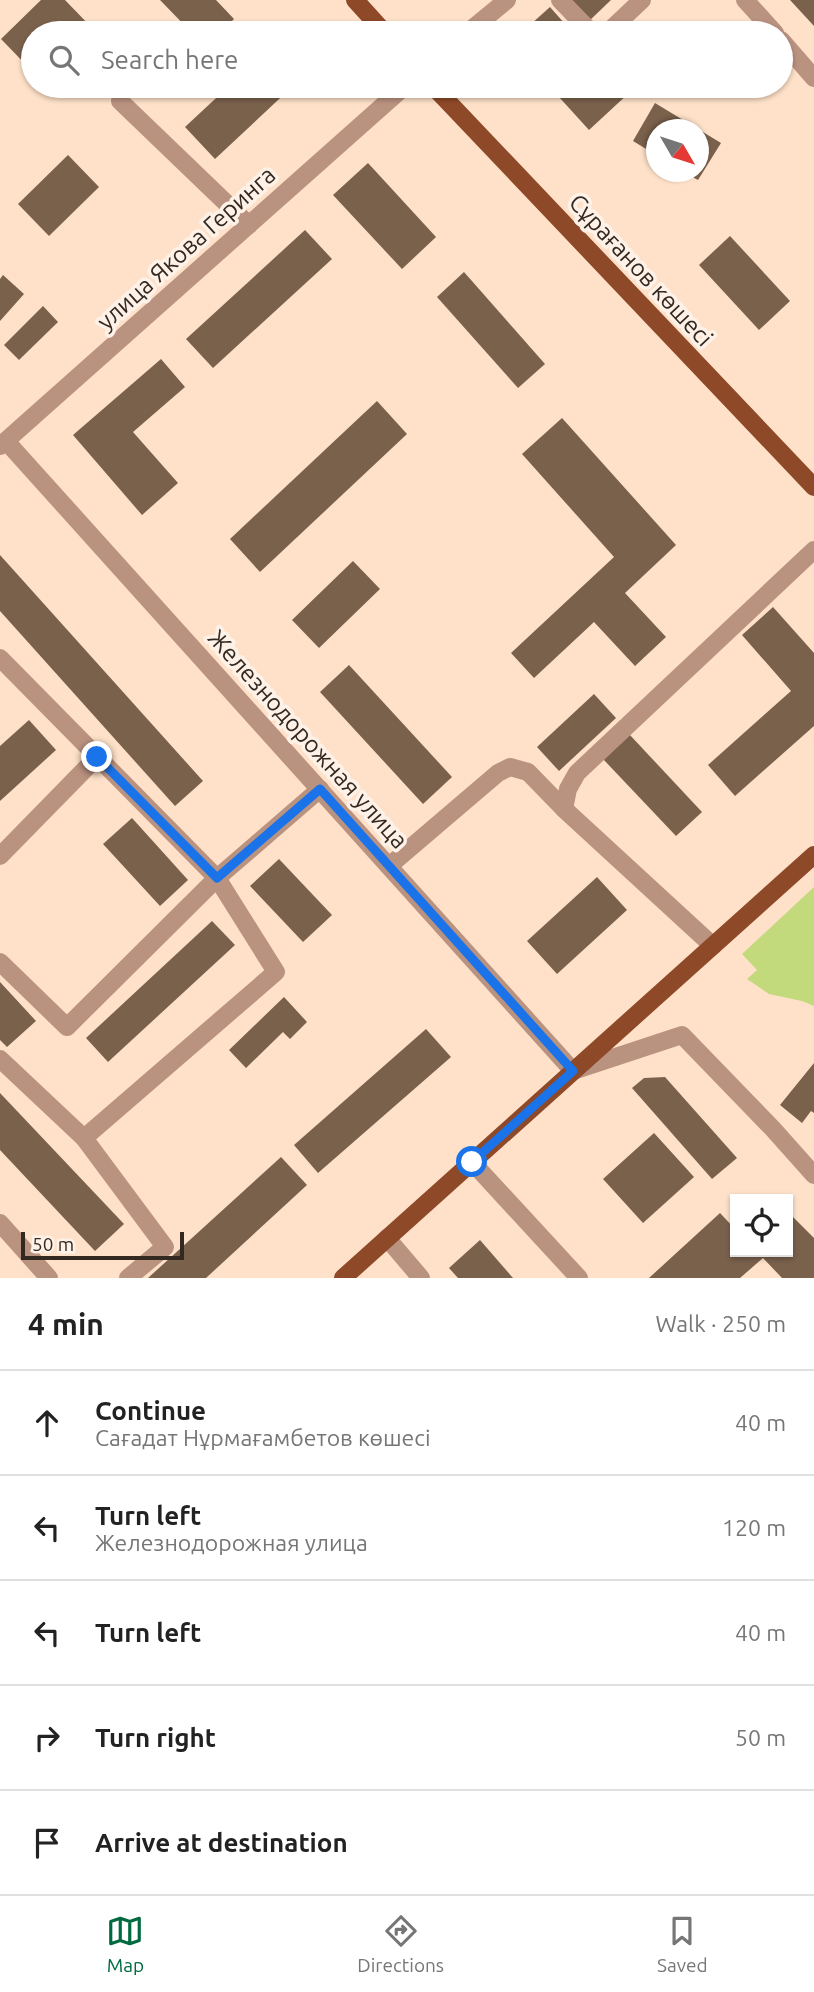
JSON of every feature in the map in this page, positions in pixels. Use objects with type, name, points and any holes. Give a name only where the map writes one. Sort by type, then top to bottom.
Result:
[{"type":"main road","points":[[355,0],[374,21]]},
{"type":"main road","name":"Сұрағанов көшесі","points":[[444,98],[814,487]]},
{"type":"main road","points":[[343,1278],[814,855]]},
{"type":"street","points":[[482,21],[507,0]]},
{"type":"street","points":[[560,0],[580,21]]},
{"type":"street","points":[[620,21],[642,0]]},
{"type":"street","points":[[745,0],[764,21]]},
{"type":"street","points":[[793,54],[814,78]]},
{"type":"street","name":"улица Якова Геринга","points":[[3,443],[392,98]]},
{"type":"street","points":[[120,101],[249,225]]},
{"type":"street","name":"Железнодорожная улица","points":[[3,443],[320,789],[573,1071]]},
{"type":"street","points":[[565,809],[568,789],[577,773],[814,550]]},
{"type":"street","points":[[0,658],[217,878],[276,972],[84,1138]]},
{"type":"street","points":[[0,856],[97,757]]},
{"type":"street","points":[[389,866],[498,773],[510,767],[528,772],[713,946]]},
{"type":"street","points":[[0,962],[67,1027],[217,878],[320,789]]},
{"type":"street","points":[[573,1071],[682,1035],[814,1175]]},
{"type":"street","points":[[0,1059],[84,1138],[165,1247],[128,1278]]},
{"type":"street","points":[[472,1162],[579,1278]]},
{"type":"street","points":[[0,1223],[49,1278]]},
{"type":"street","points":[[387,1238],[421,1278]]},
{"type":"green space","points":[[814,887],[814,1006],[769,994],[747,979],[757,970],[742,954]]},
{"type":"building","points":[[41,0],[65,0],[85,21],[21,21],[21,60],[1,39]]},
{"type":"building","points":[[160,0],[216,0],[234,19],[232,21],[180,21]]},
{"type":"building","points":[[568,0],[611,0],[589,21]]},
{"type":"building","points":[[790,0],[814,0],[814,26]]},
{"type":"building","points":[[550,7],[562,21],[534,21]]},
{"type":"building","points":[[216,98],[280,98],[215,159],[185,127]]},
{"type":"building","points":[[560,98],[624,98],[589,130]]},
{"type":"building","points":[[655,103],[681,119],[646,119],[646,149],[633,141]]},
{"type":"building","points":[[709,136],[721,143],[709,162]]},
{"type":"building","points":[[68,155],[99,187],[49,236],[18,204]]},
{"type":"building","points":[[368,163],[436,237],[402,269],[333,195]]},
{"type":"building","points":[[305,230],[332,259],[213,368],[186,339]]},
{"type":"building","points":[[730,236],[790,301],[759,330],[699,265]]},
{"type":"building","points":[[464,272],[545,364],[518,388],[437,297]]},
{"type":"building","points":[[3,275],[24,294],[0,321],[0,279]]},
{"type":"building","points":[[43,306],[58,322],[19,360],[4,345]]},
{"type":"building","points":[[161,359],[185,387],[133,432],[178,483],[142,515],[73,435]]},
{"type":"building","points":[[377,401],[407,434],[260,572],[230,539]]},
{"type":"building","points":[[562,418],[676,545],[625,593],[666,637],[635,666],[594,622],[534,678],[511,653],[614,557],[522,454]]},
{"type":"building","points":[[0,555],[203,781],[175,806],[0,611]]},
{"type":"building","points":[[353,561],[380,589],[319,648],[292,620]]},
{"type":"building","points":[[773,607],[814,653],[814,726],[735,796],[708,765],[791,691],[742,635]]},
{"type":"building","points":[[349,665],[452,777],[423,804],[320,692]]},
{"type":"building","points":[[594,694],[616,718],[559,771],[537,747]]},
{"type":"building","points":[[29,720],[56,750],[0,801],[0,746]]},
{"type":"building","points":[[629,734],[702,812],[676,836],[603,759]]},
{"type":"building","points":[[132,818],[188,880],[160,906],[103,844]]},
{"type":"building","points":[[279,859],[332,915],[303,942],[250,886]]},
{"type":"building","points":[[597,877],[627,910],[557,974],[527,941]]},
{"type":"building","points":[[212,921],[235,945],[108,1062],[86,1038]]},
{"type":"building","points":[[0,982],[36,1021],[7,1047],[0,1040]]},
{"type":"building","points":[[284,997],[307,1022],[290,1039],[283,1032],[246,1068],[229,1050]]},
{"type":"building","points":[[426,1029],[451,1057],[318,1173],[294,1145]]},
{"type":"building","points":[[814,1063],[814,1113],[811,1111],[802,1123],[780,1105]]},
{"type":"building","points":[[665,1077],[737,1158],[712,1179],[632,1088],[644,1078]]},
{"type":"building","points":[[0,1093],[124,1224],[95,1251],[0,1150]]},
{"type":"building","points":[[654,1133],[694,1177],[643,1223],[603,1179]]},
{"type":"building","points":[[281,1157],[307,1185],[206,1278],[148,1278]]},
{"type":"building","points":[[720,1213],[730,1224],[730,1257],[793,1257],[793,1217],[814,1238],[814,1278],[782,1278],[763,1258],[740,1278],[649,1278]]},
{"type":"building","points":[[480,1240],[513,1278],[458,1278],[449,1268]]},
{"type":"route","points":[[97,757],[217,878],[320,789],[573,1071],[472,1162]]}]
